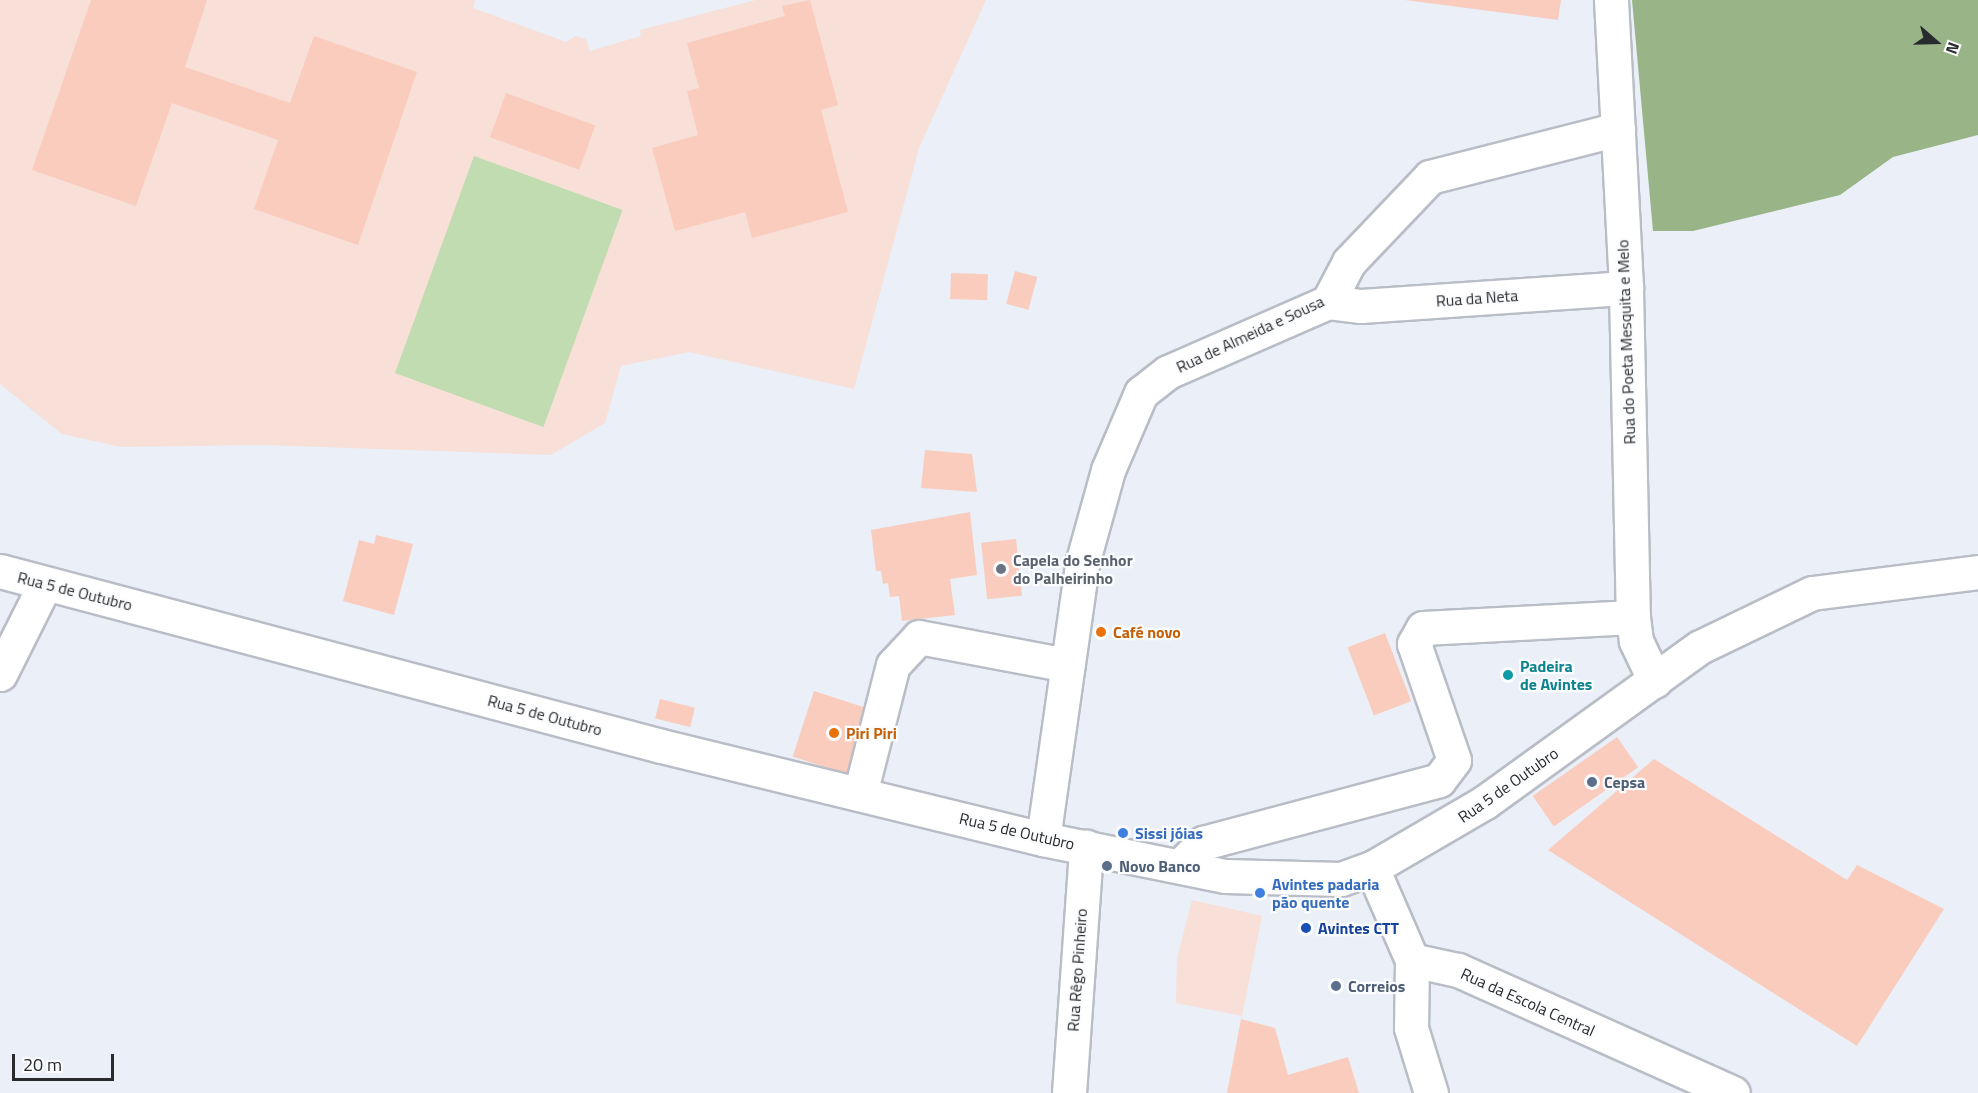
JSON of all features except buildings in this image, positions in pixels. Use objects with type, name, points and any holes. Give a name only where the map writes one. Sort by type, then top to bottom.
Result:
[{"type":"street","name":"Rua do Poeta Mesquita e Melo","points":[[1611,0],[1626,288],[1633,618],[1636,641],[1655,681]]},
{"type":"street","name":"Rua de Almeida e Sousa","points":[[1043,839],[1082,564],[1108,471],[1141,393],[1167,372],[1328,302],[1349,262],[1430,177],[1618,129]]},
{"type":"street","name":"Rua da Neta","points":[[1328,302],[1361,306],[1626,288]]},
{"type":"street","name":"Rua 5 de Outubro","points":[[0,571],[860,794],[1043,839],[1225,876],[1341,879],[1372,868],[1485,802],[1701,647],[1812,593],[1978,572]]},
{"type":"street","points":[[0,674],[45,584]]},
{"type":"street","points":[[1180,866],[1203,843],[1439,780],[1454,760],[1414,644],[1422,628],[1633,618]]},
{"type":"street","points":[[860,794],[893,664],[919,637],[1067,665]]},
{"type":"street","name":"Rua Rêgo Pinheiro","points":[[1069,1093],[1086,847]]},
{"type":"street","points":[[1372,868],[1412,960],[1412,1028],[1431,1093]]},
{"type":"street","name":"Rua da Escola Central","points":[[1412,960],[1458,970],[1734,1093]]},
{"type":"shaded area","points":[[0,0],[475,0],[473,8],[566,42],[576,36],[586,39],[590,51],[641,36],[640,30],[756,0],[986,0],[919,148],[854,389],[689,352],[621,366],[605,423],[551,455],[263,445],[121,447],[62,434],[0,384]]},
{"type":"shaded area","points":[[1192,900],[1262,916],[1242,1016],[1176,1003],[1177,959]]},
{"type":"green space","points":[[1632,0],[1978,0],[1978,135],[1893,157],[1840,195],[1693,231],[1653,231]]},
{"type":"green space","points":[[474,156],[622,210],[543,427],[395,373]]},
{"type":"place","name":"Capela do Senhor do Palheirinho","points":[[1001,569]]},
{"type":"place","name":"Café novo","points":[[1101,632]]},
{"type":"place","name":"Padeira de Avintes","points":[[1508,675]]},
{"type":"place","name":"Piri Piri","points":[[834,733]]},
{"type":"place","name":"Cepsa","points":[[1592,782]]},
{"type":"place","name":"Sissi jóias","points":[[1123,833]]},
{"type":"place","name":"Novo Banco","points":[[1107,866]]},
{"type":"place","name":"Avintes padaria pão quente","points":[[1260,893]]},
{"type":"place","name":"Avintes CTT","points":[[1306,928]]},
{"type":"place","name":"Correios","points":[[1336,986]]}]
